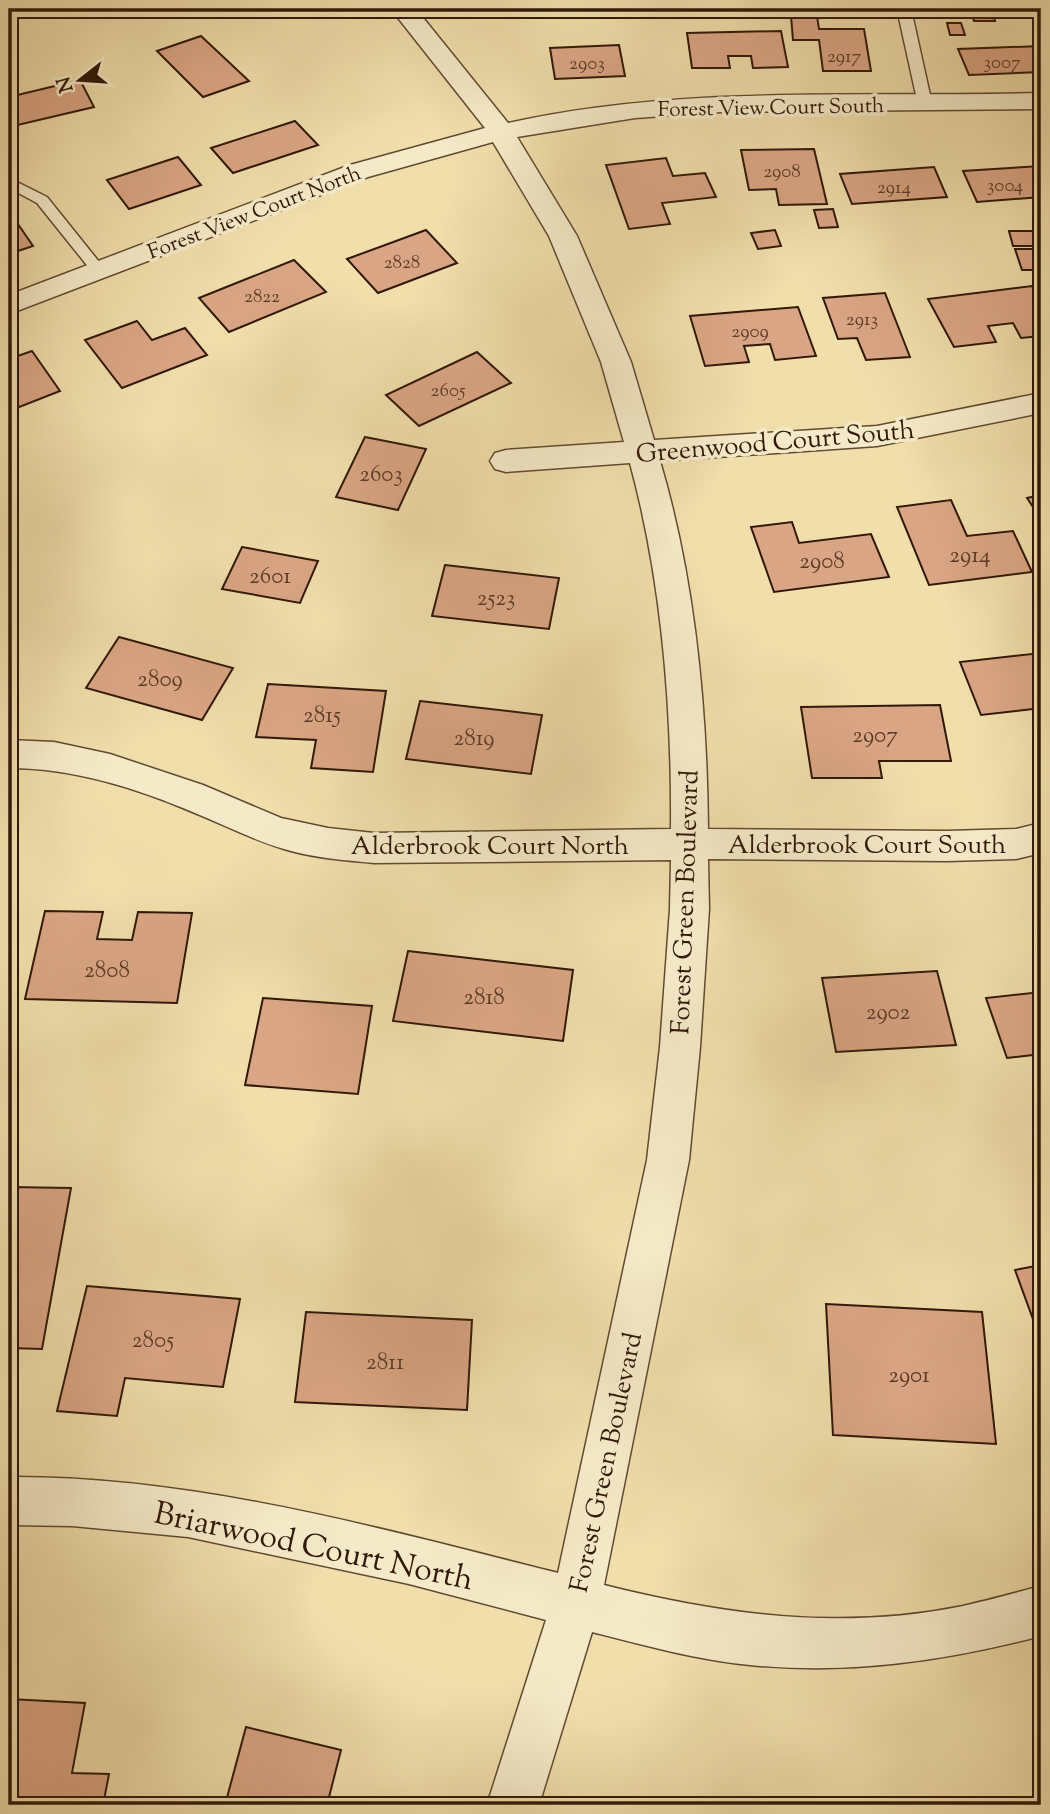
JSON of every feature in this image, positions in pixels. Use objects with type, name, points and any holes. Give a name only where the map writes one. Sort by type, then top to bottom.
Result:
[{"type":"street","name":"Forest Green Boulevard","points":[[403,9],[429,36],[503,131],[545,198],[605,327],[646,453],[673,585],[687,712],[692,844],[687,974],[668,1160],[575,1604],[513,1805]]},
{"type":"street","name":"Forest View Court South","points":[[503,131],[558,120],[673,107],[1041,101]]},
{"type":"street","name":"Forest View Court North","points":[[9,305],[359,171],[503,131]]},
{"type":"street","name":"Greenwood Court South","points":[[506,461],[877,436],[1041,403]]},
{"type":"street","name":"Alderbrook Court North","points":[[9,754],[24,752],[105,768],[208,802],[282,834],[333,844],[374,848],[692,844]]},
{"type":"street","name":"Alderbrook Court South","points":[[692,844],[947,846],[1016,844],[1041,838]]},
{"type":"street","name":"Briarwood Court North","points":[[9,1501],[72,1502],[188,1513],[409,1560],[679,1629],[749,1640],[822,1644],[892,1640],[962,1631],[1041,1611]]},
{"type":"lane","points":[[904,9],[925,104]]},
{"type":"lane","points":[[9,181],[42,200],[99,271]]},
{"type":"building","points":[[970,10],[992,10],[995,21],[974,21]]},
{"type":"building","points":[[791,16],[817,16],[819,29],[864,29],[871,71],[823,71],[819,40],[793,40]]},
{"type":"building","points":[[947,23],[961,23],[965,35],[950,35]]},
{"type":"building","points":[[781,31],[788,67],[753,68],[751,56],[728,56],[730,68],[692,68],[687,33]]},
{"type":"building","points":[[201,36],[249,81],[203,97],[157,51]]},
{"type":"building","points":[[619,45],[625,76],[555,79],[550,48]]},
{"type":"building","points":[[1041,46],[1041,72],[969,75],[958,49]]},
{"type":"building","points":[[80,80],[94,107],[9,127],[9,97]]},
{"type":"building","points":[[295,121],[318,145],[233,173],[211,148]]},
{"type":"building","points":[[814,149],[827,204],[779,205],[776,189],[749,190],[741,150]]},
{"type":"building","points":[[178,157],[201,185],[129,209],[107,180]]},
{"type":"building","points":[[666,158],[673,176],[705,173],[716,197],[662,203],[670,224],[629,229],[606,165]]},
{"type":"building","points":[[1041,166],[1041,197],[977,202],[963,171]]},
{"type":"building","points":[[934,167],[947,197],[852,204],[840,174]]},
{"type":"building","points":[[833,209],[838,227],[819,228],[814,210]]},
{"type":"building","points":[[9,211],[33,246],[9,254]]},
{"type":"building","points":[[426,230],[457,263],[378,293],[347,259]]},
{"type":"building","points":[[775,230],[781,246],[758,249],[751,233]]},
{"type":"building","points":[[1009,231],[1035,231],[1039,246],[1013,246]]},
{"type":"building","points":[[1015,249],[1039,249],[1041,270],[1022,270]]},
{"type":"building","points":[[294,260],[326,292],[229,332],[199,298]]},
{"type":"building","points":[[1032,286],[1041,301],[1041,336],[1021,338],[1013,323],[988,326],[996,342],[954,347],[928,299]]},
{"type":"building","points":[[885,293],[910,357],[866,360],[857,338],[838,339],[823,298]]},
{"type":"building","points":[[798,307],[816,356],[775,360],[770,344],[744,346],[749,362],[705,366],[690,316]]},
{"type":"building","points":[[137,321],[152,340],[185,328],[207,355],[122,388],[85,340]]},
{"type":"building","points":[[32,351],[60,391],[9,411],[9,359]]},
{"type":"building","points":[[477,352],[511,383],[419,426],[386,395]]},
{"type":"building","points":[[365,437],[426,449],[398,510],[336,497]]},
{"type":"building","points":[[1041,495],[1041,519],[1027,498]]},
{"type":"building","points":[[951,500],[967,536],[1013,531],[1032,572],[929,585],[897,507]]},
{"type":"building","points":[[792,522],[799,543],[871,534],[889,577],[774,592],[751,527]]},
{"type":"building","points":[[242,547],[318,561],[300,603],[222,589]]},
{"type":"building","points":[[445,565],[559,578],[549,629],[432,616]]},
{"type":"building","points":[[119,637],[233,668],[202,720],[86,688]]},
{"type":"building","points":[[1041,653],[1041,708],[981,715],[960,662]]},
{"type":"building","points":[[268,684],[386,691],[373,772],[311,768],[316,740],[256,737]]},
{"type":"building","points":[[420,701],[542,715],[531,774],[406,759]]},
{"type":"building","points":[[940,705],[951,761],[879,761],[882,778],[812,778],[801,707]]},
{"type":"building","points":[[45,911],[103,912],[97,939],[132,940],[138,912],[192,913],[177,1003],[25,999]]},
{"type":"building","points":[[408,951],[573,970],[563,1041],[393,1021]]},
{"type":"building","points":[[937,971],[956,1045],[836,1052],[822,978]]},
{"type":"building","points":[[1041,992],[1041,1054],[1007,1058],[986,998]]},
{"type":"building","points":[[263,998],[372,1006],[358,1094],[245,1085]]},
{"type":"building","points":[[9,1187],[71,1188],[42,1349],[9,1348]]},
{"type":"building","points":[[1041,1265],[1041,1341],[1015,1270]]},
{"type":"building","points":[[87,1286],[240,1299],[223,1387],[125,1378],[117,1416],[57,1411]]},
{"type":"building","points":[[826,1304],[982,1312],[996,1444],[833,1435]]},
{"type":"building","points":[[306,1312],[472,1320],[467,1410],[295,1402]]},
{"type":"building","points":[[9,1699],[85,1703],[72,1773],[109,1774],[103,1805],[9,1805]]},
{"type":"building","points":[[246,1727],[341,1750],[327,1805],[225,1805]]}]
